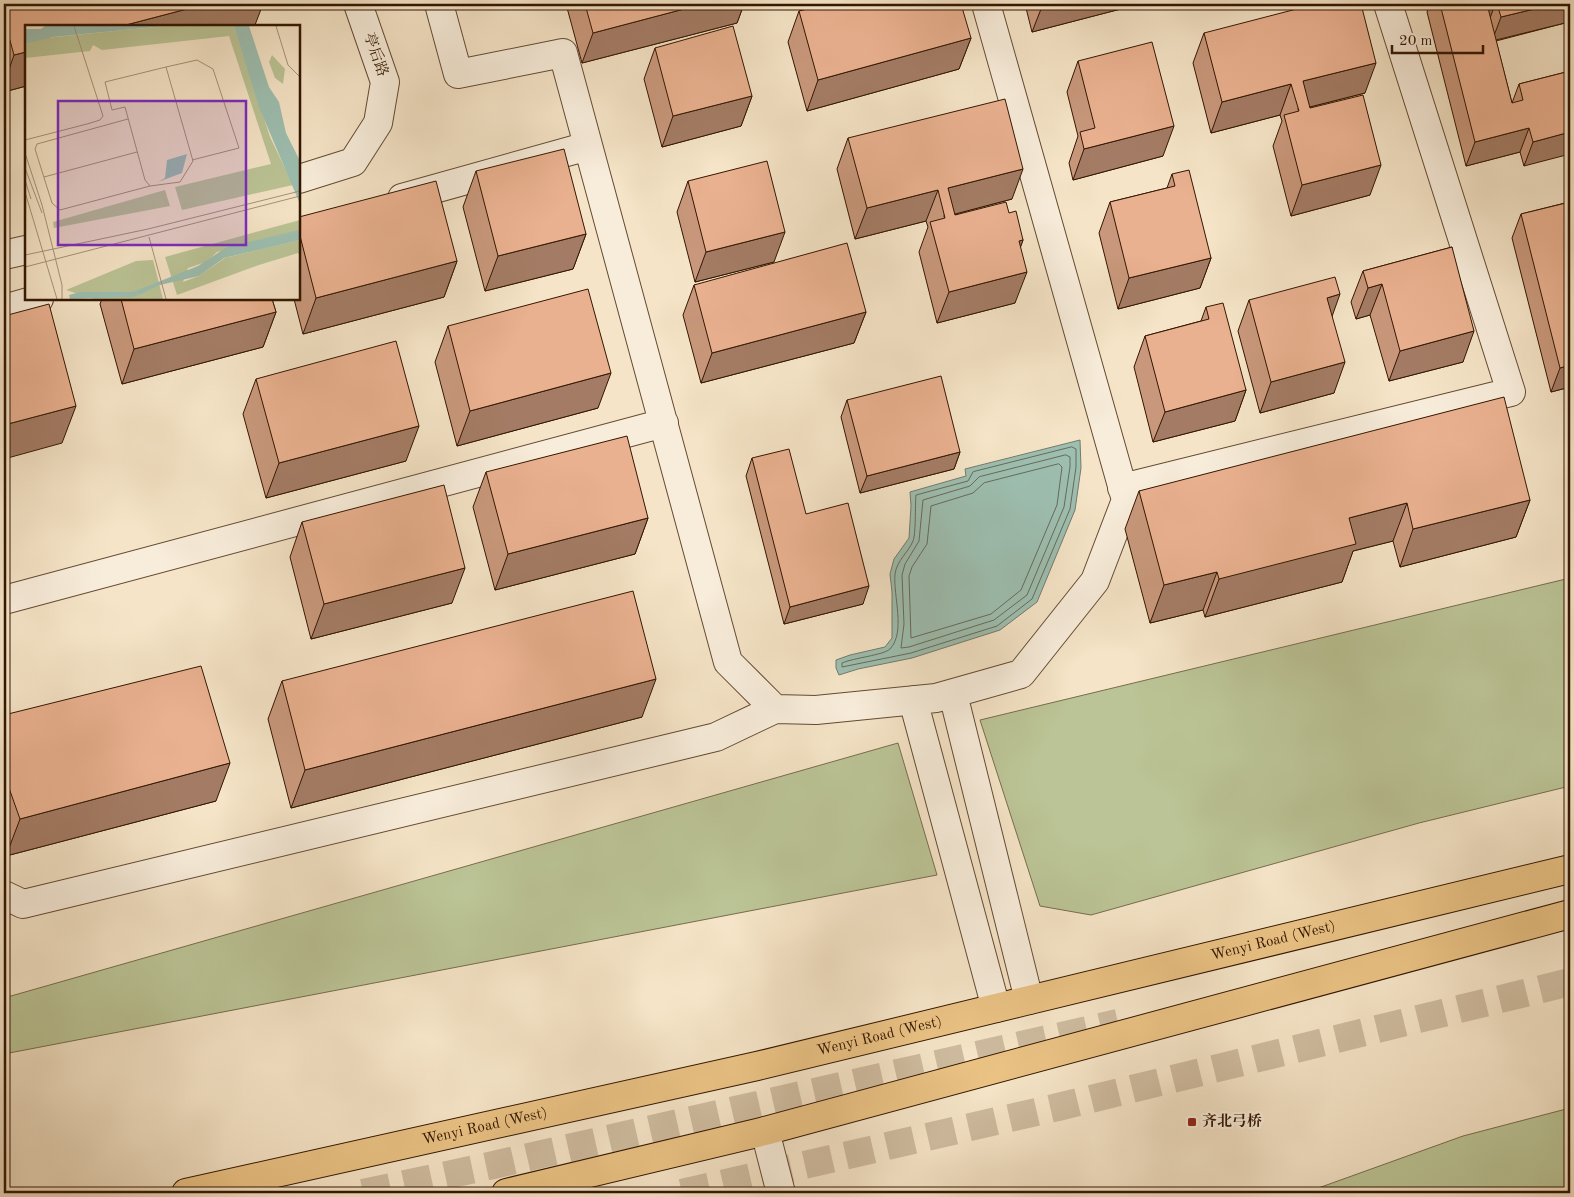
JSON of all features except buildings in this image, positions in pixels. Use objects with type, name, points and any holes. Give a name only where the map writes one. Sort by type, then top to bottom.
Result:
[{"type":"main road","name":"Wenyi Road (West)","points":[[186,1193],[747,1068],[1570,869]]},
{"type":"main road","points":[[506,1193],[765,1131],[1570,914]]},
{"type":"street","name":"亭后路","points":[[300,179],[353,162],[378,123],[385,82],[358,4]]},
{"type":"street","points":[[439,4],[458,74],[562,53],[728,662],[775,709]]},
{"type":"street","points":[[4,895],[23,904],[629,758],[716,737],[775,709],[816,710],[913,700],[953,694],[1021,674],[1095,580],[1126,500],[986,4]]},
{"type":"street","points":[[1122,488],[1511,392],[1388,4]]},
{"type":"street","points":[[383,203],[588,146]]},
{"type":"street","points":[[4,255],[25,250]]},
{"type":"street","points":[[4,309],[36,300]]},
{"type":"street","points":[[4,600],[664,423]]},
{"type":"street","points":[[953,694],[1029,1000]]},
{"type":"street","points":[[913,700],[996,1008]]},
{"type":"street","points":[[765,1131],[781,1193]]},
{"type":"green space","points":[[1570,578],[1570,786],[1419,823],[1091,915],[1040,906],[980,720]]},
{"type":"green space","points":[[898,743],[937,875],[4,1054],[4,998]]},
{"type":"green space","points":[[1570,1108],[1570,1188],[1543,1193],[1297,1193],[1310,1191],[1463,1136]]},
{"type":"water","points":[[1080,440],[1081,468],[1075,510],[1037,602],[1000,630],[912,658],[858,669],[839,675],[836,668],[836,660],[885,647],[892,638],[890,574],[894,559],[909,538],[910,492],[966,476],[965,469]]},
{"type":"tunnel","points":[[682,1193],[1058,1107],[1570,982]]},
{"type":"tunnel","points":[[363,1193],[1118,1023]]},
{"type":"place","name":"齐北弓桥","points":[[1192,1122]]}]
